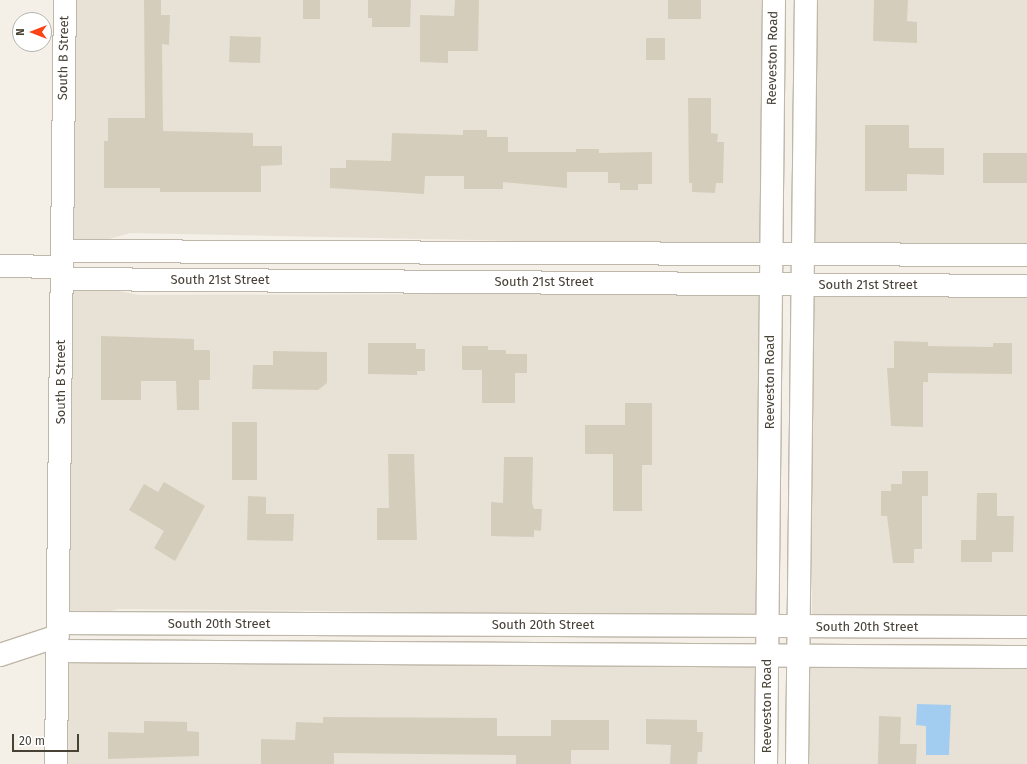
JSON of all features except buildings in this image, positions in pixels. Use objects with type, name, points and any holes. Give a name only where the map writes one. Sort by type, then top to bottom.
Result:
[{"type":"street","name":"South B Street","points":[[56,764],[59,637],[65,0]]},
{"type":"street","name":"Reeveston Road","points":[[766,764],[767,655],[769,626],[770,254],[774,0]]},
{"type":"street","points":[[797,764],[798,655],[800,626],[806,0]]},
{"type":"street","name":"South 21st Street","points":[[0,266],[62,266],[421,253],[1027,255]]},
{"type":"street","points":[[421,253],[421,282]]},
{"type":"street","name":"South 21st Street","points":[[62,266],[421,282],[1027,286]]},
{"type":"street","points":[[770,445],[802,447]]},
{"type":"street","points":[[393,625],[395,652]]},
{"type":"street","name":"South 20th Street","points":[[0,656],[59,637],[393,625],[1027,627]]},
{"type":"street","name":"South 20th Street","points":[[59,637],[395,652],[1027,657]]},
{"type":"shaded area","points":[[76,0],[765,0],[762,246],[130,233],[72,250]]},
{"type":"shaded area","points":[[815,0],[1027,0],[1027,247],[815,247]]},
{"type":"shaded area","points":[[73,282],[139,295],[760,293],[756,615],[119,609],[68,623]]},
{"type":"shaded area","points":[[812,294],[1027,294],[1027,615],[812,615]]},
{"type":"shaded area","points":[[67,657],[758,657],[758,764],[67,764]]},
{"type":"shaded area","points":[[809,667],[1027,667],[1027,764],[809,764]]},
{"type":"water","points":[[917,704],[951,705],[949,755],[926,755],[926,726],[916,725]]}]
